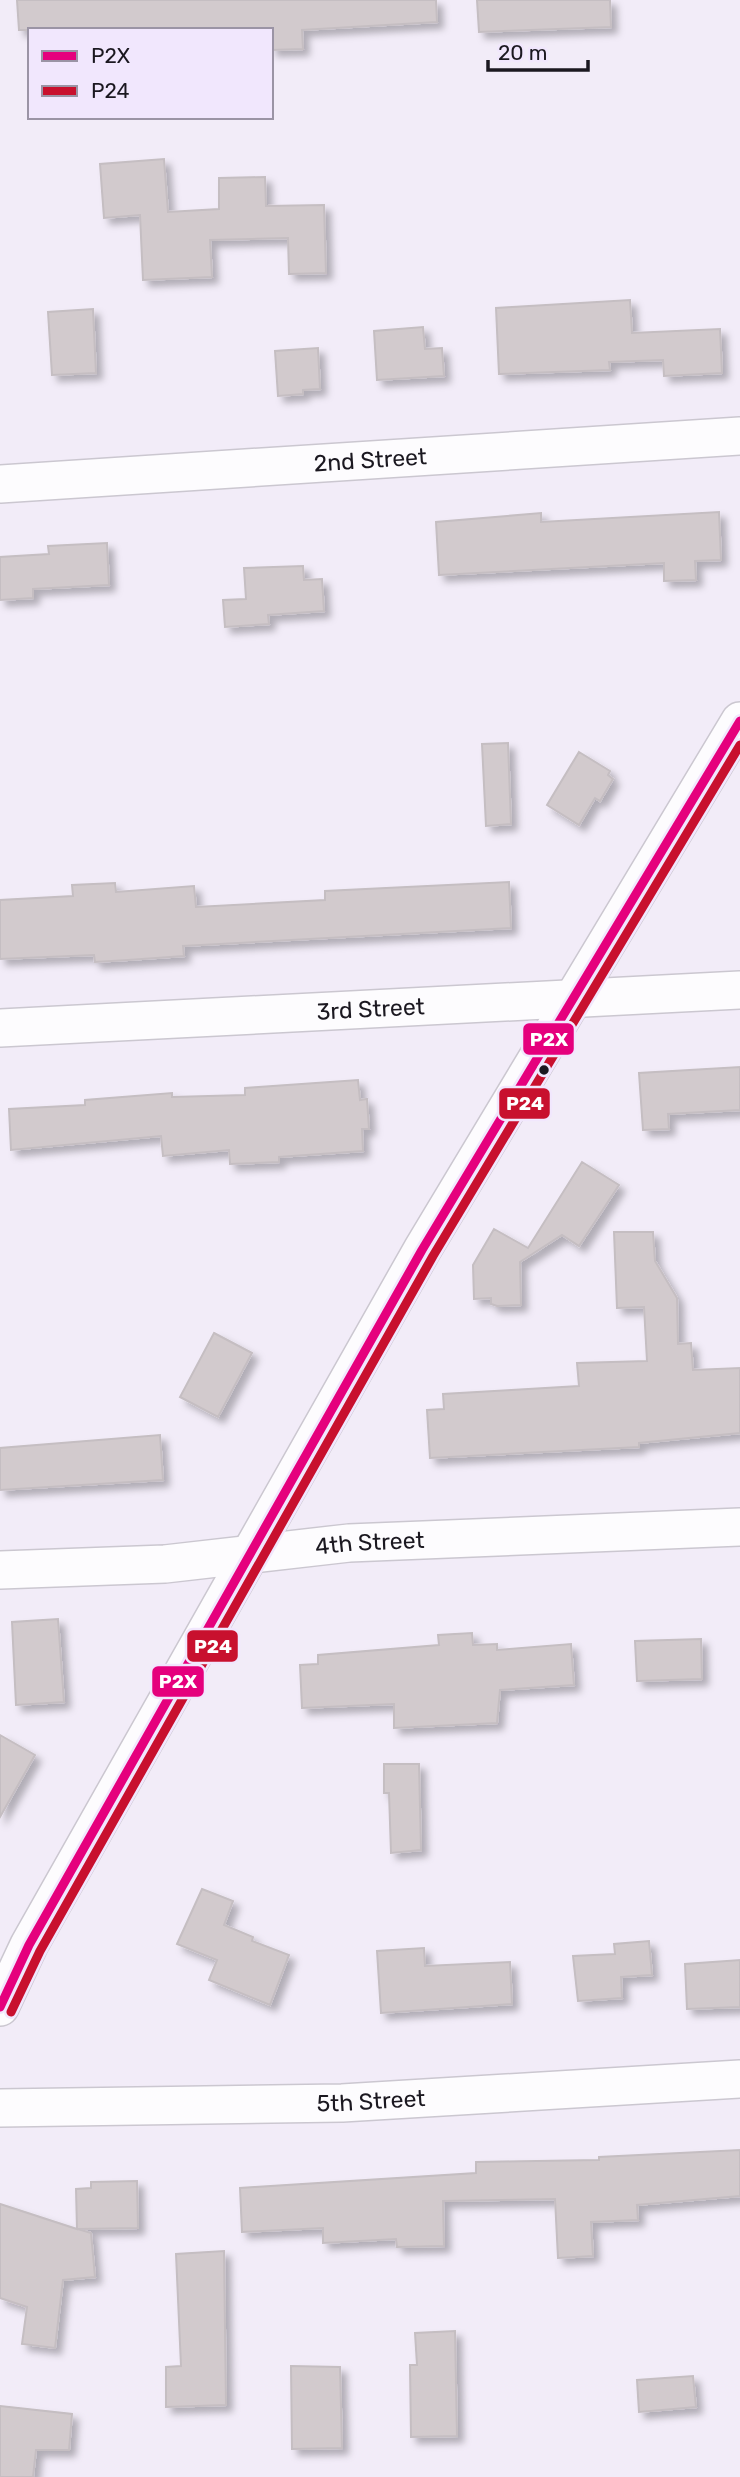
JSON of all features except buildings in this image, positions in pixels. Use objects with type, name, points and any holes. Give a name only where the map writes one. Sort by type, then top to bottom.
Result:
[{"type":"street","name":"2nd Street","points":[[0,484],[740,436]]},
{"type":"street","points":[[0,2007],[29,1945],[248,1553],[571,998],[740,721]]},
{"type":"street","name":"3rd Street","points":[[0,1028],[740,990]]},
{"type":"street","name":"4th Street","points":[[0,1570],[165,1564],[349,1543],[740,1527]]},
{"type":"street","name":"5th Street","points":[[0,2108],[342,2103],[740,2079]]},
{"type":"transit line","name":"P2X","points":[[0,2007],[29,1945],[422,1250],[740,721]]},
{"type":"transit line","name":"P24","points":[[11,2012],[40,1951],[433,1256],[740,745]]}]
